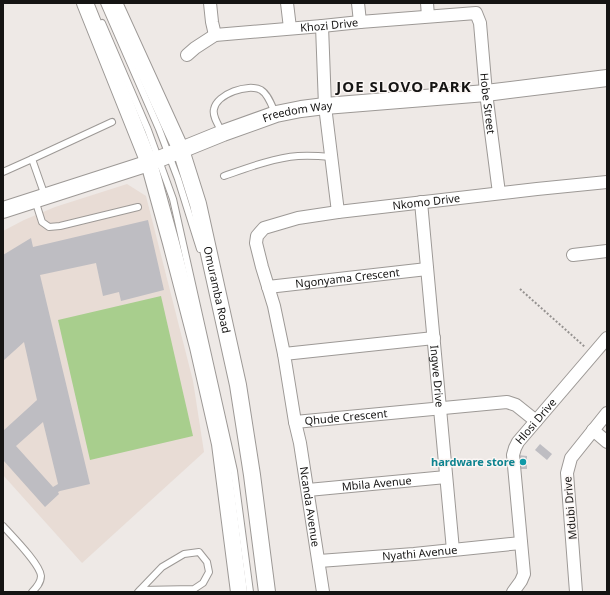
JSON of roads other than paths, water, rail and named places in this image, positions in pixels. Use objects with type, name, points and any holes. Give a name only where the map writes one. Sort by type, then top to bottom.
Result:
[{"type":"main road","name":"Omuramba Road","points":[[85,3],[164,157],[198,204],[238,385],[252,475],[267,592]]},
{"type":"main road","name":"Omuramba Road","points":[[114,3],[164,157],[198,347],[220,444],[239,592]]},
{"type":"main road","name":"Freedom Way","points":[[3,210],[164,157],[276,114],[325,106],[486,93],[607,78]]},
{"type":"street","points":[[210,3],[215,35]]},
{"type":"street","points":[[287,3],[290,28]]},
{"type":"street","points":[[358,3],[360,22]]},
{"type":"street","points":[[426,3],[428,16]]},
{"type":"street","name":"Khozi Drive","points":[[187,54],[215,35],[428,16],[477,14]]},
{"type":"street","name":"Hobe Street","points":[[477,14],[480,23],[486,93],[499,193]]},
{"type":"street","points":[[322,26],[325,106],[338,212]]},
{"type":"street","name":"Nkomo Drive","points":[[268,287],[256,243],[257,236],[264,228],[298,218],[338,212],[607,182]]},
{"type":"street","name":"Ingwe Drive","points":[[420,202],[453,550]]},
{"type":"street","points":[[573,255],[607,251]]},
{"type":"street","name":"Ngonyama Crescent","points":[[268,287],[427,269]]},
{"type":"street","points":[[268,287],[274,306],[284,354],[434,338]]},
{"type":"street","name":"Hlosi Drive","points":[[513,592],[524,574],[513,455],[515,448],[518,442],[607,338]]},
{"type":"street","name":"Qhude Crescent","points":[[284,354],[296,422],[507,402],[516,405],[536,421]]},
{"type":"street","name":"Mdubi Drive","points":[[576,592],[567,473],[571,458],[607,413]]},
{"type":"street","name":"Ncanda Avenue","points":[[296,422],[323,592]]},
{"type":"street","points":[[593,430],[607,442]]},
{"type":"street","name":"Mbila Avenue","points":[[308,490],[446,477]]},
{"type":"street","name":"Nyathi Avenue","points":[[319,561],[521,543]]},
{"type":"lane","points":[[104,3],[159,129],[173,199],[234,471],[250,592]]},
{"type":"lane","points":[[99,17],[148,130],[180,184],[201,252]]},
{"type":"lane","points":[[223,134],[214,113],[214,109],[222,97],[240,89],[246,87],[260,89],[267,96],[276,114]]},
{"type":"lane","points":[[3,172],[112,122]]},
{"type":"lane","points":[[224,176],[258,164],[283,158],[298,156],[332,157]]},
{"type":"lane","points":[[32,159],[40,198],[42,222],[49,227],[60,226],[138,207]]},
{"type":"lane","points":[[222,342],[230,379],[238,432]]},
{"type":"lane","points":[[3,526],[39,568],[41,578],[38,587],[32,592]]},
{"type":"lane","points":[[199,552],[207,562],[209,572],[203,583],[194,589],[139,591],[162,567],[184,554],[199,552]]},
{"type":"place","name":"hardware store","points":[[523,462]]},
{"type":"district","name":"JOE SLOVO PARK","points":[[404,87]]}]
